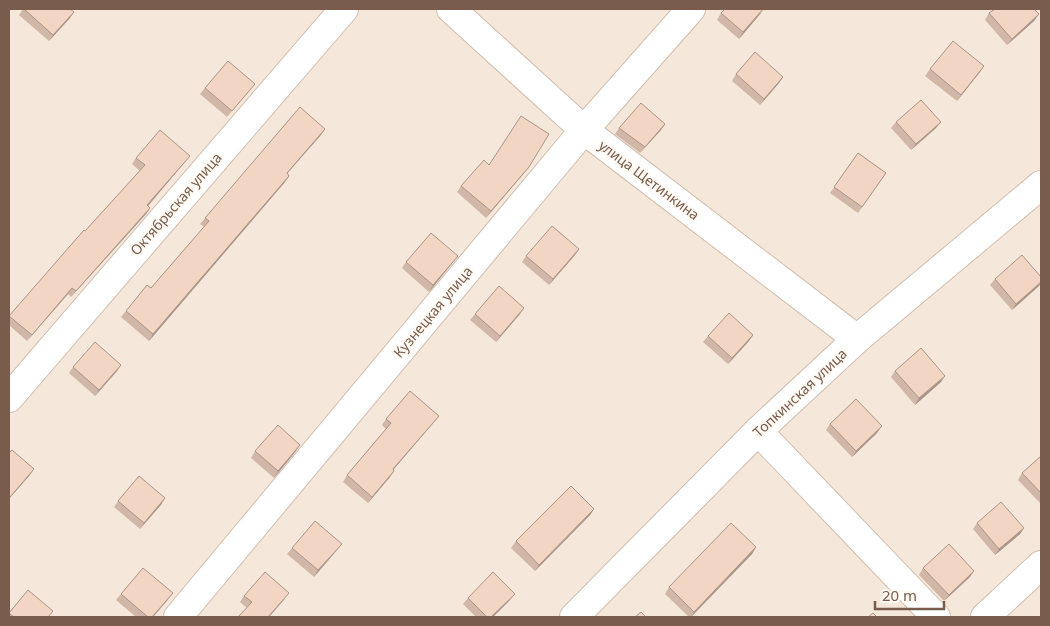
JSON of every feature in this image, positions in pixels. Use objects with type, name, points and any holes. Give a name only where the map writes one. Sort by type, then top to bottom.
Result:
[{"type":"street","name":"Октябрьская улица","points":[[9,398],[344,9]]},
{"type":"street","name":"улица Щетинкина","points":[[451,9],[584,130],[857,339]]},
{"type":"street","name":"Кузнецкая улица","points":[[178,617],[584,130],[690,9]]},
{"type":"street","name":"Топкинская улица","points":[[574,617],[758,431],[857,339],[1041,185]]},
{"type":"street","points":[[758,431],[936,617]]},
{"type":"street","points":[[985,617],[1041,566]]},
{"type":"shaded area","points":[[9,9],[1041,9],[1041,617],[9,617]]},
{"type":"building","points":[[24,9],[70,9],[74,12],[53,35]]},
{"type":"building","points":[[725,9],[763,9],[743,32],[721,13]]},
{"type":"building","points":[[995,9],[1034,9],[1039,14],[1012,39],[989,13]]},
{"type":"building","points":[[953,41],[984,66],[961,95],[930,69]]},
{"type":"building","points":[[755,52],[783,77],[764,99],[736,74]]},
{"type":"building","points":[[228,61],[255,84],[232,111],[205,88]]},
{"type":"building","points":[[921,100],[941,122],[916,144],[896,122]]},
{"type":"building","points":[[641,103],[665,124],[645,147],[619,128]]},
{"type":"building","points":[[300,107],[325,129],[287,173],[289,176],[153,334],[126,311],[147,285],[151,288],[209,221],[205,218]]},
{"type":"building","points":[[521,116],[549,134],[529,167],[491,211],[461,186],[484,160],[489,165]]},
{"type":"building","points":[[160,130],[190,156],[147,205],[150,208],[76,291],[72,288],[32,335],[9,316],[84,230],[145,165],[136,158]]},
{"type":"building","points":[[858,153],[886,173],[862,207],[834,187]]},
{"type":"building","points":[[552,226],[579,249],[553,279],[526,256]]},
{"type":"building","points":[[431,233],[458,256],[433,285],[406,262]]},
{"type":"building","points":[[1022,255],[1041,277],[1041,282],[1016,304],[995,279]]},
{"type":"building","points":[[499,286],[524,308],[500,336],[475,314]]},
{"type":"building","points":[[729,313],[753,335],[732,358],[708,336]]},
{"type":"building","points":[[95,342],[121,365],[99,390],[73,367]]},
{"type":"building","points":[[921,348],[945,376],[919,398],[895,371]]},
{"type":"building","points":[[410,391],[439,416],[393,469],[394,471],[372,497],[347,475],[391,423],[386,419]]},
{"type":"building","points":[[856,399],[882,426],[856,451],[830,424]]},
{"type":"building","points":[[278,425],[300,445],[278,471],[255,451]]},
{"type":"building","points":[[12,450],[34,469],[10,497],[9,453]]},
{"type":"building","points":[[1041,456],[1041,493],[1022,473]]},
{"type":"building","points":[[139,476],[165,498],[144,523],[118,501]]},
{"type":"building","points":[[571,486],[594,509],[539,565],[516,541]]},
{"type":"building","points":[[1001,502],[1024,528],[999,549],[977,523]]},
{"type":"building","points":[[315,521],[342,544],[318,570],[292,548]]},
{"type":"building","points":[[731,523],[756,547],[694,612],[669,587]]},
{"type":"building","points":[[949,544],[974,571],[949,595],[923,568]]},
{"type":"building","points":[[143,568],[173,593],[152,617],[148,617],[121,594]]},
{"type":"building","points":[[265,572],[289,593],[268,617],[238,617],[252,602],[244,596]]},
{"type":"building","points":[[493,572],[515,594],[491,617],[487,617],[468,598]]},
{"type":"building","points":[[28,590],[53,611],[48,617],[14,617],[9,613]]},
{"type":"building","points":[[641,612],[646,617],[635,617]]},
{"type":"building","points":[[873,613],[877,617],[868,617]]}]
